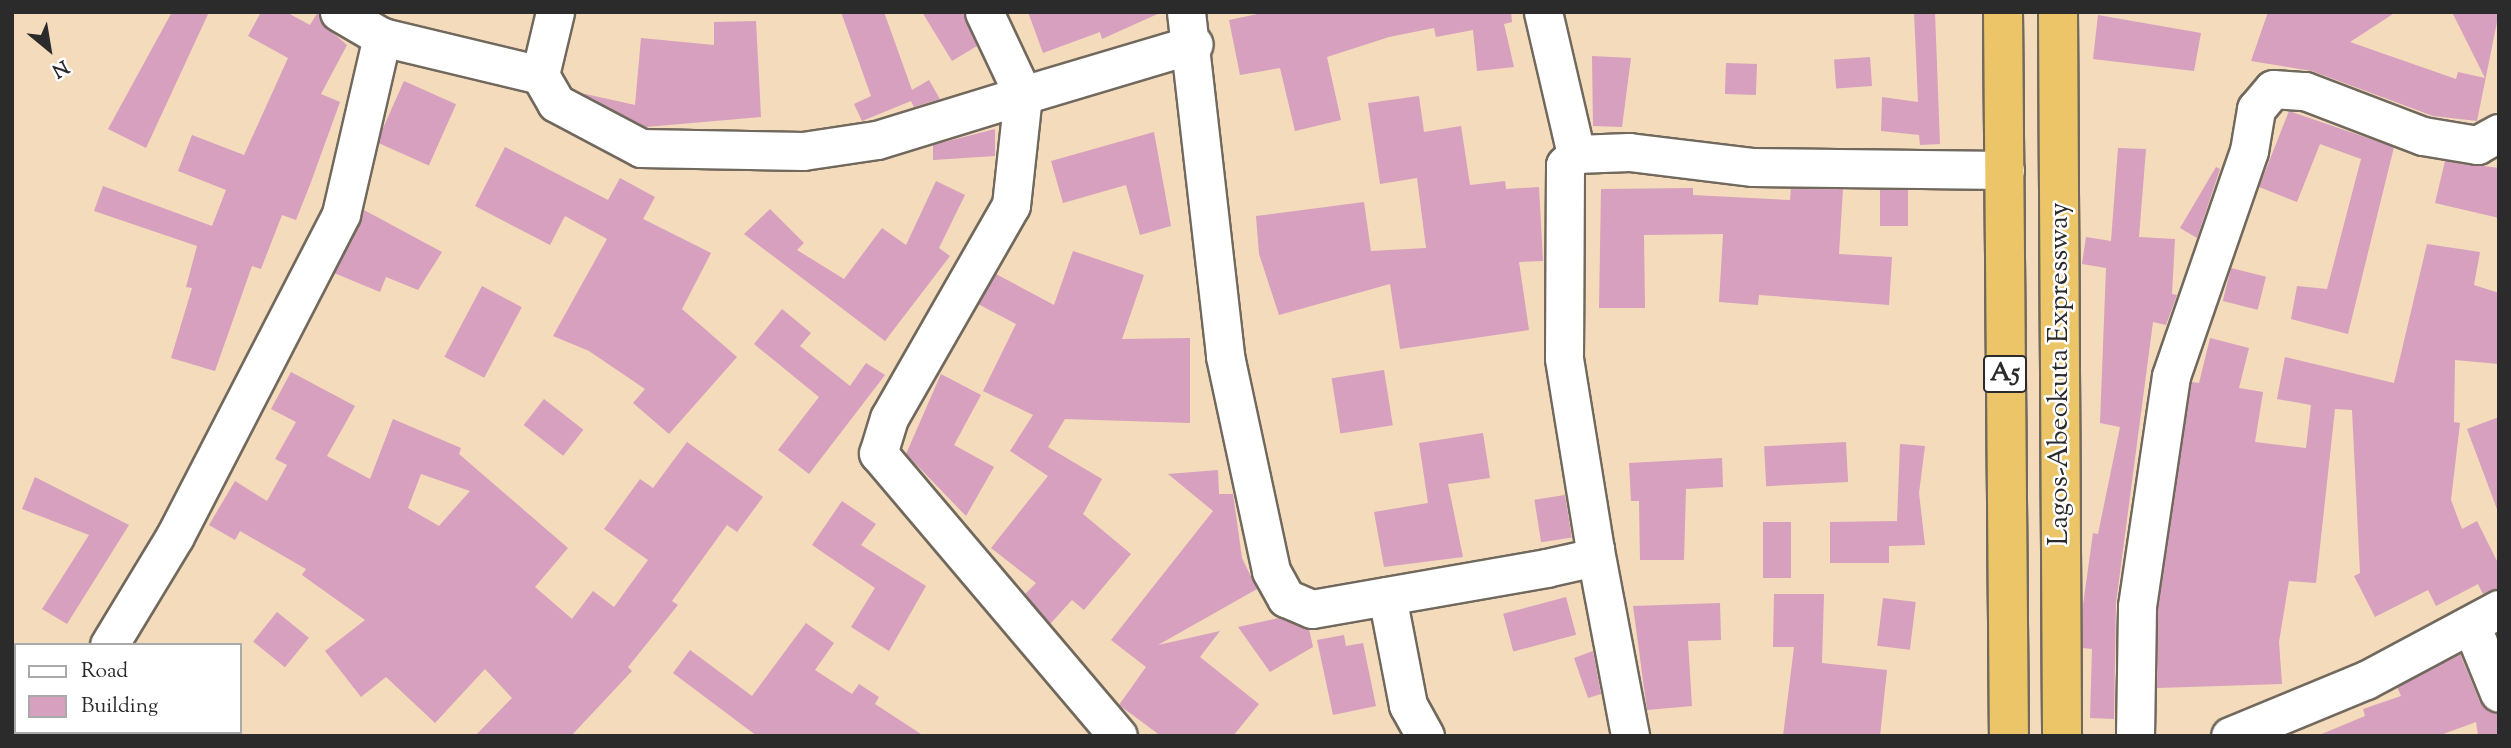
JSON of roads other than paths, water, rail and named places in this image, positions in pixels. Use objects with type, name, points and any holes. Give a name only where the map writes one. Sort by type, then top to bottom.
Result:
[{"type":"highway","name":"Lagos-Abeokuta Expressway","points":[[2003,12],[2009,736]]},
{"type":"highway","name":"Lagos-Abeokuta Expressway","points":[[2058,12],[2062,736]]},
{"type":"street","points":[[339,12],[382,37],[540,75]]},
{"type":"street","points":[[555,12],[540,75],[556,103],[640,148],[803,151],[877,140],[1023,95],[1190,28],[1225,356],[1271,571],[1286,598],[1312,609],[1572,562],[1595,550]]},
{"type":"street","points":[[984,12],[1023,95],[1011,205],[889,418],[878,453],[1118,736]]},
{"type":"street","points":[[1543,12],[1576,154],[1564,176],[1564,358],[1595,550],[1630,736]]},
{"type":"street","points":[[110,643],[175,536],[341,214],[382,37]]},
{"type":"street","points":[[2135,736],[2137,606],[2171,376],[2249,151],[2256,109],[2273,89],[2305,91],[2423,136],[2477,145],[2499,134]]},
{"type":"street","points":[[1576,154],[1629,152],[1753,167],[2005,170]]},
{"type":"street","points":[[1387,596],[1408,705],[1425,736]]},
{"type":"street","points":[[2230,736],[2366,680],[2485,618],[2499,693]]}]
